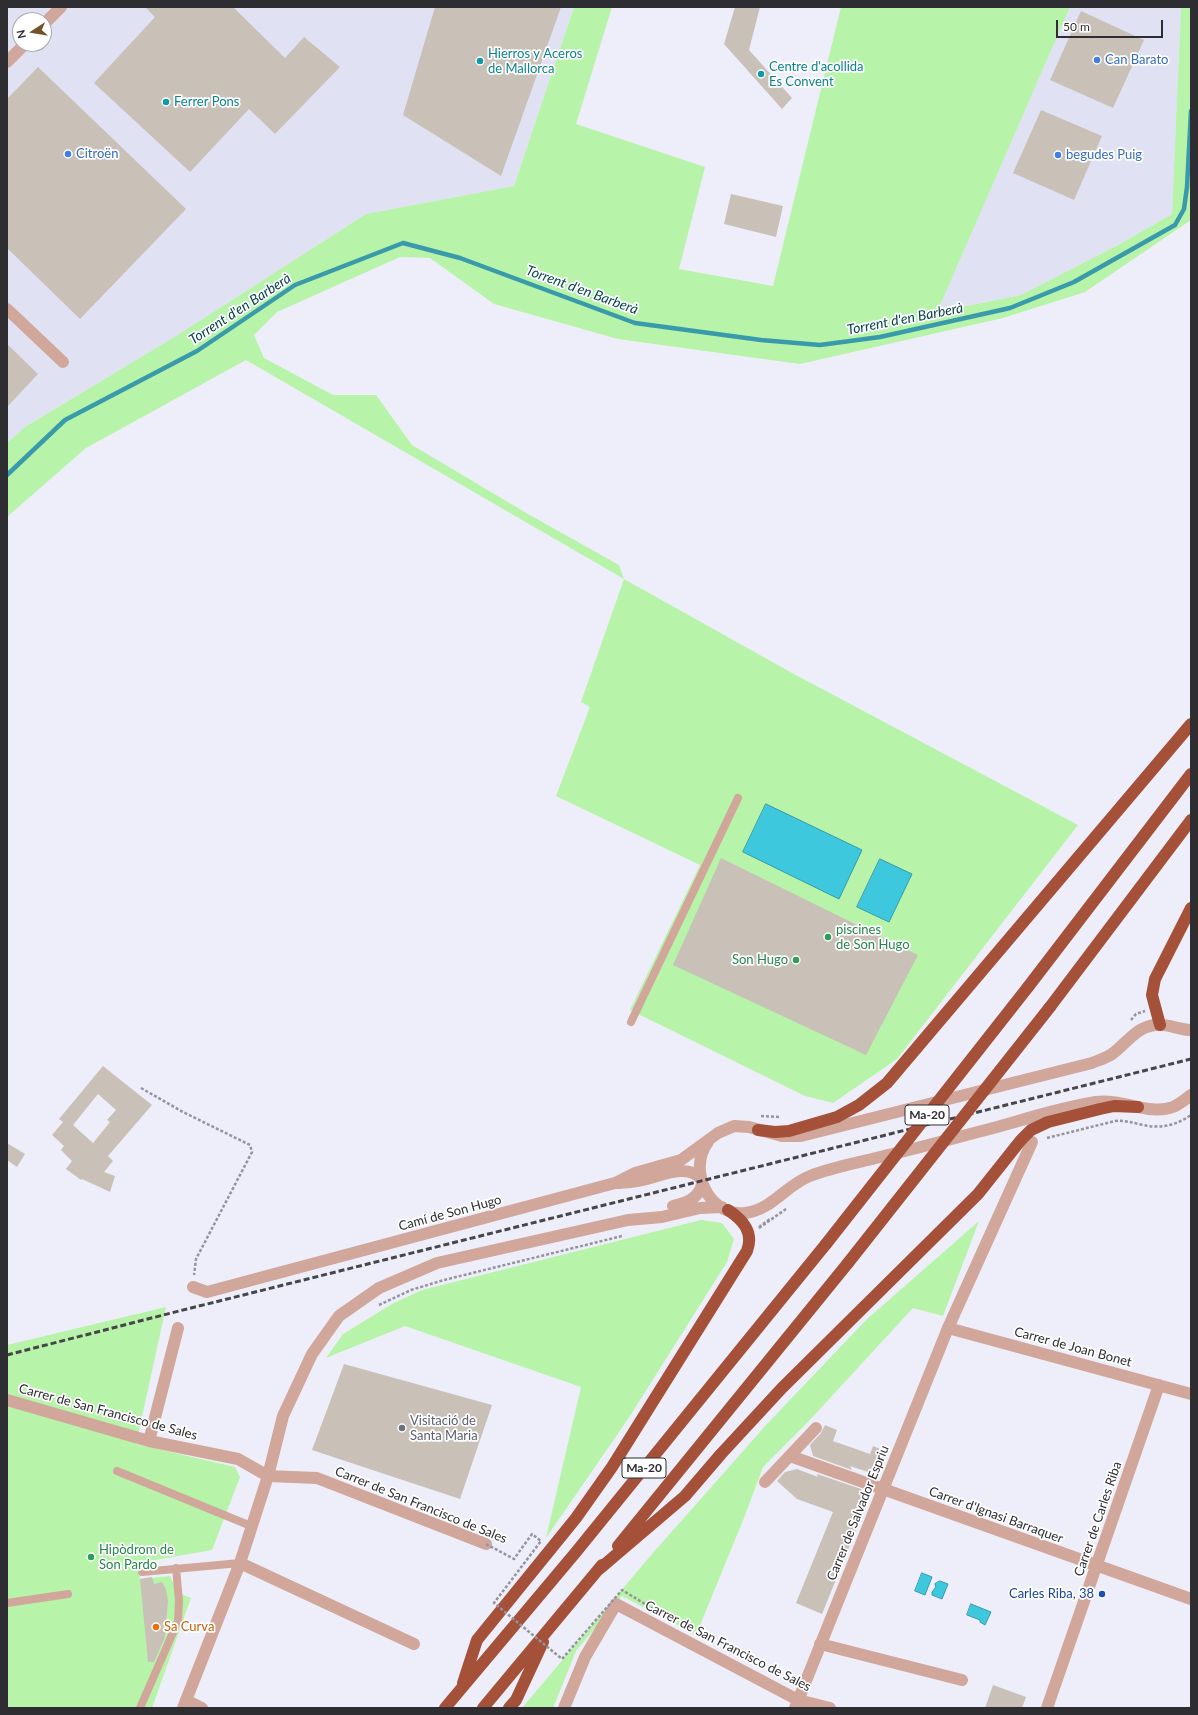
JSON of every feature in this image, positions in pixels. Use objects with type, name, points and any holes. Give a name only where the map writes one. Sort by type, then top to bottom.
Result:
[{"type":"highway","points":[[758,1130],[775,1132],[789,1131],[837,1117],[859,1105],[887,1083],[1191,724]]},
{"type":"highway","name":"Ma-20","points":[[445,1708],[576,1552],[826,1244],[1028,987],[1191,774]]},
{"type":"highway","name":"Ma-20","points":[[482,1708],[551,1627],[848,1263],[1050,1007],[1191,820]]},
{"type":"highway","points":[[1160,1024],[1152,995],[1155,979],[1191,908]]},
{"type":"highway","points":[[597,1571],[685,1496],[721,1454],[782,1388],[978,1194],[1031,1130],[1048,1122],[1100,1109],[1121,1106],[1138,1107]]},
{"type":"highway","points":[[460,1690],[477,1640],[576,1518],[612,1468],[747,1251],[750,1240],[743,1221],[725,1208]]},
{"type":"highway","points":[[509,1708],[516,1700],[551,1627]]},
{"type":"street","points":[[52,16],[61,7]]},
{"type":"street","points":[[7,62],[17,52]]},
{"type":"street","points":[[7,309],[63,362]]},
{"type":"street","points":[[615,1183],[635,1173],[681,1160],[711,1138],[734,1126],[741,1126],[782,1136],[801,1136],[1092,1063],[1112,1054],[1139,1030],[1146,1027],[1160,1024],[1191,1030]]},
{"type":"street","points":[[1175,1028],[1191,1041]]},
{"type":"street","points":[[701,1182],[711,1199],[725,1208],[736,1213],[754,1212],[766,1206],[796,1182],[808,1176],[1035,1116],[1102,1102],[1120,1102],[1156,1110],[1165,1109],[1174,1106],[1188,1096]]},
{"type":"street","points":[[202,1708],[185,1704],[240,1563],[268,1476],[283,1416],[312,1354],[339,1316],[379,1288],[437,1263],[628,1220],[692,1200],[699,1192],[701,1182],[701,1157],[706,1144],[711,1138]]},
{"type":"street","name":"Carrer de Salvador Espriu","points":[[796,1704],[948,1328],[1031,1143]]},
{"type":"street","name":"Camí de Son Hugo","points":[[193,1287],[207,1292],[615,1183],[638,1181],[679,1171],[695,1174],[701,1182]]},
{"type":"street","points":[[628,1220],[662,1217],[700,1208],[725,1208]]},
{"type":"street","points":[[149,1441],[178,1328]]},
{"type":"street","name":"Carrer de Joan Bonet","points":[[948,1328],[1191,1394]]},
{"type":"street","name":"Carrer de Carles Riba","points":[[1048,1708],[1159,1385]]},
{"type":"street","name":"Carrer de San Francisco de Sales","points":[[7,1400],[149,1441],[238,1460],[268,1476],[316,1478],[486,1544]]},
{"type":"street","points":[[764,1482],[816,1428]]},
{"type":"street","name":"Carrer d'Ignasi Barraquer","points":[[790,1456],[1191,1599]]},
{"type":"street","points":[[240,1563],[414,1644]]},
{"type":"street","name":"Carrer de San Francisco de Sales","points":[[564,1708],[585,1658],[616,1604],[796,1704],[830,1708]]},
{"type":"street","points":[[820,1644],[962,1680]]},
{"type":"lane","points":[[631,1022],[738,798]]},
{"type":"lane","points":[[117,1471],[252,1526]]},
{"type":"lane","points":[[142,1572],[240,1563]]},
{"type":"lane","points":[[140,1708],[178,1621],[179,1601],[176,1568]]},
{"type":"lane","points":[[7,1603],[68,1594]]},
{"type":"path","points":[[1126,1025],[1136,1014],[1155,1008]]},
{"type":"path","points":[[140,1088],[183,1112],[250,1145],[252,1152],[196,1259],[193,1287]]},
{"type":"path","points":[[754,1115],[783,1118]]},
{"type":"path","points":[[1031,1143],[1034,1145],[1040,1140],[1050,1137],[1115,1121],[1124,1120],[1155,1127],[1171,1125],[1184,1120],[1191,1115]]},
{"type":"path","points":[[748,1232],[762,1227],[790,1206]]},
{"type":"path","points":[[377,1306],[411,1290],[444,1280],[627,1235]]},
{"type":"path","name":"Carrer de San Francisco de Sales","points":[[486,1544],[514,1559],[532,1534],[541,1541],[494,1603],[562,1659],[622,1590],[655,1610]]},
{"type":"shaded area","points":[[7,7],[574,7],[514,186],[366,214],[176,336],[25,427],[7,443]]},
{"type":"shaded area","points":[[1070,7],[1181,7],[1172,214],[1120,244],[1021,295],[936,312]]},
{"type":"green space","points":[[574,7],[612,7],[576,124],[705,167],[679,269],[773,286],[841,7],[1070,7],[937,312],[1021,295],[1120,244],[1172,214],[1181,7],[1191,7],[1191,220],[1085,292],[1003,318],[800,364],[618,339],[494,304],[430,258],[400,257],[277,312],[254,335],[264,358],[333,395],[376,395],[412,445],[528,514],[619,565],[624,579],[246,360],[86,448],[7,517],[7,443],[25,427],[176,336],[366,214],[514,186]]},
{"type":"green space","name":"piscines de Son Hugo","points":[[624,579],[792,673],[1078,825],[897,1059],[833,1103],[805,1096],[630,1010],[700,865],[556,796],[590,707],[581,702]]},
{"type":"green space","points":[[701,1220],[722,1223],[734,1239],[727,1262],[628,1419],[546,1538],[581,1387],[405,1326],[326,1358],[343,1334],[392,1304],[422,1290]]},
{"type":"green space","points":[[979,1221],[943,1316],[913,1308],[807,1423],[763,1467],[744,1518],[696,1635],[622,1596],[576,1651],[553,1708],[522,1708],[652,1554],[767,1424],[866,1320]]},
{"type":"green space","name":"Hipòdrom de Son Pardo","points":[[166,1307],[136,1444],[235,1467],[240,1477],[212,1550],[138,1563],[140,1579],[170,1576],[178,1593],[191,1598],[152,1708],[7,1708],[7,1345]]},
{"type":"water","points":[[766,804],[862,850],[839,899],[743,852]]},
{"type":"water","points":[[880,859],[912,874],[889,922],[857,907]]},
{"type":"water","points":[[922,1573],[932,1577],[925,1595],[915,1591]]},
{"type":"water","points":[[940,1581],[948,1584],[942,1599],[932,1595],[932,1592],[936,1587],[935,1584]]},
{"type":"water","points":[[971,1604],[991,1612],[985,1625],[980,1622],[980,1620],[967,1615]]},
{"type":"building","points":[[145,7],[233,7],[285,58],[304,37],[340,67],[275,134],[249,109],[190,172],[94,83],[155,17]]},
{"type":"building","name":"Hierros y Aceros de Mallorca","points":[[435,7],[561,7],[501,176],[403,115]]},
{"type":"building","name":"Centre d'acollida Es Convent","points":[[735,7],[760,7],[749,50],[792,98],[782,109],[724,44]]},
{"type":"building","name":"Can Barato","points":[[1081,11],[1144,40],[1113,108],[1050,80]]},
{"type":"building","name":"Citroën","points":[[38,67],[186,209],[80,319],[7,248],[7,99]]},
{"type":"building","name":"begudes Puig","points":[[1041,110],[1102,136],[1074,200],[1013,173]]},
{"type":"building","points":[[731,194],[783,206],[776,237],[724,224]]},
{"type":"building","points":[[7,344],[38,374],[7,407]]},
{"type":"building","name":"Son Hugo","points":[[721,858],[918,955],[866,1055],[673,965]]},
{"type":"building","points":[[103,1066],[152,1105],[108,1156],[113,1161],[104,1172],[115,1176],[110,1192],[82,1179],[81,1180],[66,1169],[72,1161],[61,1150],[64,1146],[52,1135],[63,1122],[59,1119]],"holes":[[[98,1094],[116,1110],[107,1120],[110,1122],[93,1143],[73,1125]]]},
{"type":"building","points":[[7,1143],[25,1154],[17,1167],[7,1160]]},
{"type":"building","name":"Visitació de Santa Maria","points":[[344,1364],[492,1405],[460,1499],[312,1450]]},
{"type":"building","points":[[825,1425],[837,1430],[833,1441],[870,1454],[873,1446],[887,1452],[881,1469],[871,1473],[850,1466],[852,1470],[813,1456],[810,1445],[821,1433]]},
{"type":"building","points":[[797,1469],[818,1477],[817,1474],[861,1489],[867,1503],[822,1614],[796,1603],[833,1512],[797,1499],[777,1481],[785,1472]]},
{"type":"building","name":"Sa Curva","points":[[152,1577],[154,1584],[162,1582],[166,1589],[168,1601],[165,1637],[154,1662],[148,1662],[140,1579]]},
{"type":"building","points":[[993,1685],[1026,1697],[1022,1708],[985,1708]]},
{"type":"waterway","name":"Torrent d'en Barberà","points":[[7,475],[65,420],[197,351],[295,285],[403,243],[460,258],[635,323],[761,340],[820,345],[880,337],[1010,308],[1074,282],[1175,225],[1184,209],[1187,187],[1191,111]]},
{"type":"railway","points":[[7,1355],[1191,1059]]},
{"type":"place","name":"Can Barato","points":[[1097,60]]},
{"type":"place","name":"Hierros y Aceros de Mallorca","points":[[480,61]]},
{"type":"place","name":"Centre d'acollida Es Convent","points":[[761,74]]},
{"type":"place","name":"Ferrer Pons","points":[[166,102]]},
{"type":"place","name":"Citroën","points":[[68,154]]},
{"type":"place","name":"begudes Puig","points":[[1058,155]]},
{"type":"place","name":"piscines de Son Hugo","points":[[828,937]]},
{"type":"place","name":"Son Hugo","points":[[796,960]]},
{"type":"place","name":"Visitació de Santa Maria","points":[[402,1428]]},
{"type":"place","name":"Hipòdrom de Son Pardo","points":[[91,1557]]},
{"type":"place","name":"Carles Riba, 38","points":[[1102,1594]]},
{"type":"place","name":"Sa Curva","points":[[156,1627]]}]
